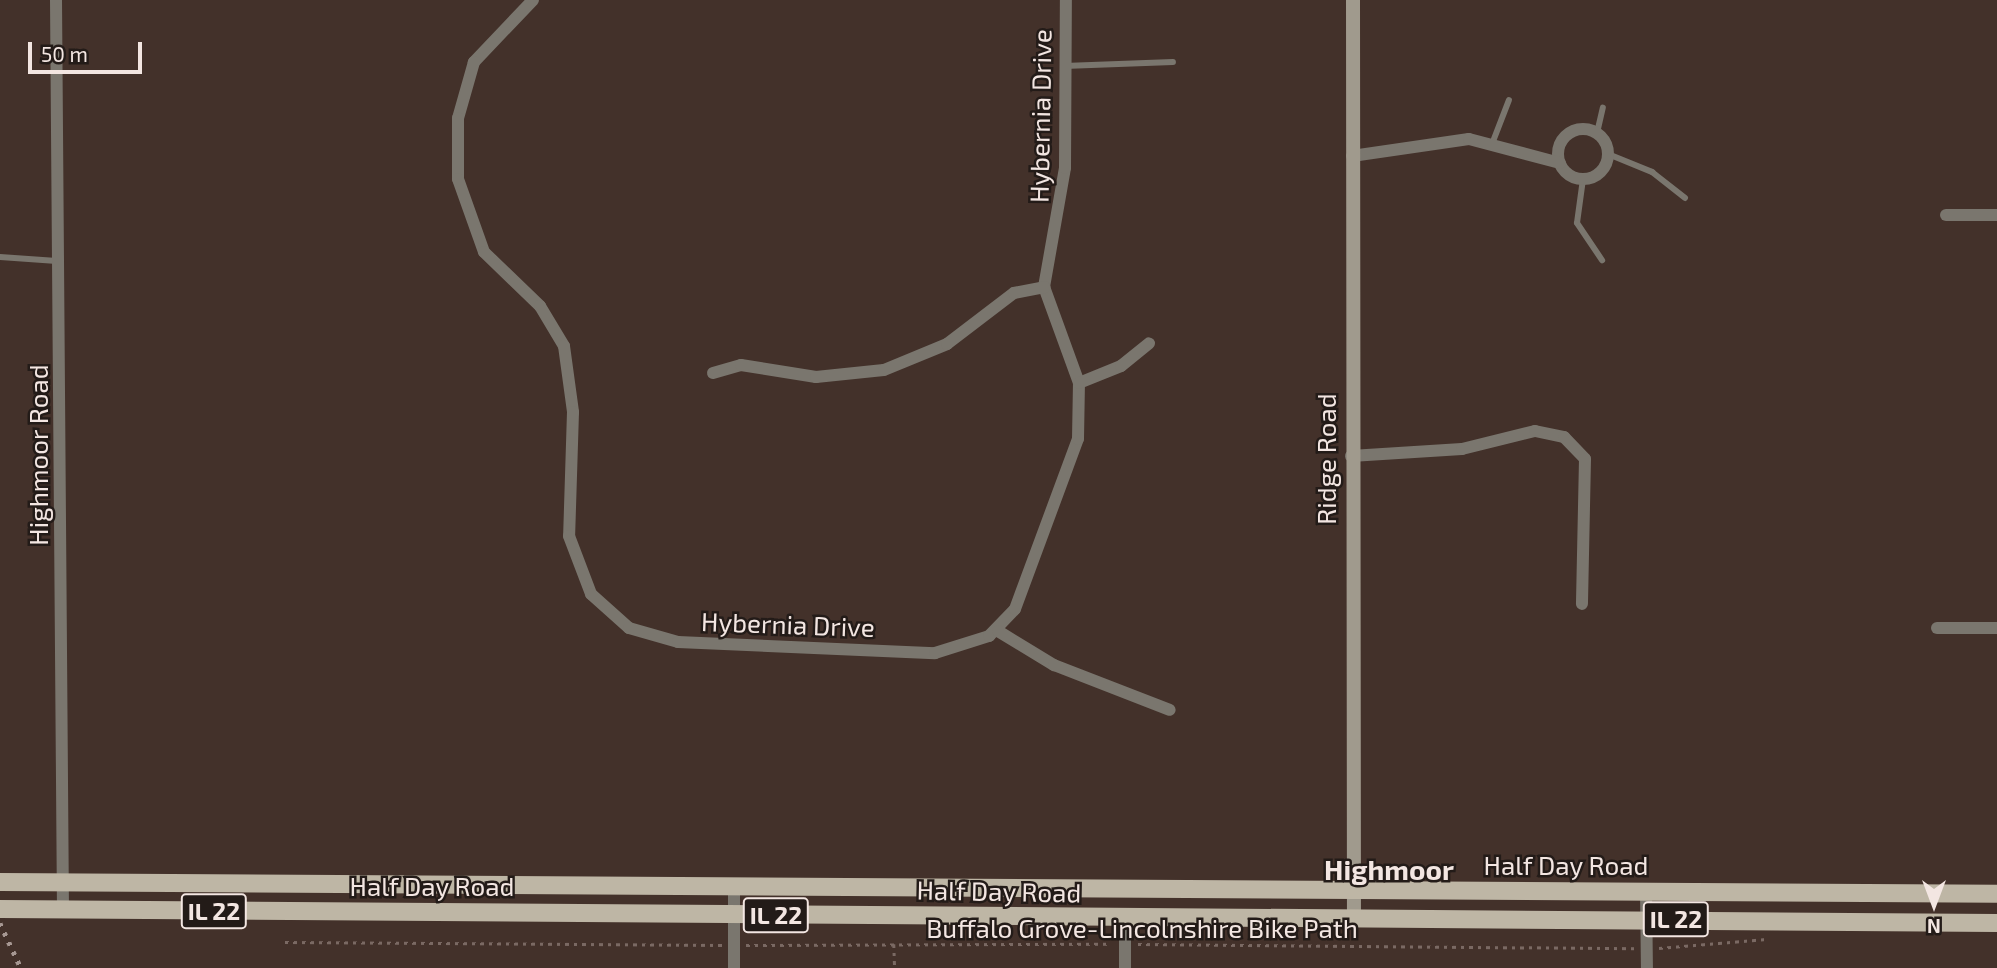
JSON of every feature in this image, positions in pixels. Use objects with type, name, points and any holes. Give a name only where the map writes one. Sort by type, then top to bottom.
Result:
[{"type":"main road","name":"Half Day Road","points":[[0,882],[734,884],[1997,894]]},
{"type":"main road","name":"Half Day Road","points":[[0,909],[1997,923]]},
{"type":"street","name":"Highmoor Road","points":[[56,0],[63,910]]},
{"type":"street","name":"Hybernia Drive","points":[[533,0],[474,62],[458,118],[458,179],[484,252],[540,306],[564,346],[573,412],[569,536],[580,575],[600,605],[649,636],[882,651],[955,650],[998,631]]},
{"type":"street","name":"Hybernia Drive","points":[[1044,287],[1060,218],[1066,0]]},
{"type":"street","name":"Ridge Road","points":[[1353,0],[1351,456],[1354,918]]},
{"type":"street","points":[[1352,156],[1469,139],[1560,163],[1583,179],[1604,169],[1608,154],[1597,133],[1567,134],[1559,148],[1560,163]]},
{"type":"street","points":[[1946,215],[1997,215]]},
{"type":"street","points":[[713,373],[741,365],[816,377],[884,370],[947,344],[1014,293],[1044,287],[1079,383],[1078,439],[1025,590],[998,631],[1054,665],[1170,710]]},
{"type":"street","points":[[1079,383],[1121,366],[1150,342]]},
{"type":"street","points":[[1351,456],[1462,449],[1535,431],[1564,437],[1585,459],[1581,604]]},
{"type":"street","points":[[1937,628],[1997,628]]},
{"type":"street","points":[[734,884],[734,968]]},
{"type":"street","points":[[1646,891],[1647,968]]},
{"type":"street","points":[[1125,918],[1125,968]]},
{"type":"lane","points":[[1064,66],[1173,62]]},
{"type":"lane","points":[[1492,144],[1509,100]]},
{"type":"lane","points":[[1597,133],[1603,108]]},
{"type":"lane","points":[[1608,154],[1652,172],[1685,198]]},
{"type":"lane","points":[[1583,179],[1577,223],[1602,260]]},
{"type":"lane","points":[[0,257],[60,262]]},
{"type":"path","name":"Buffalo Grove-Lincolnshire Bike Path","points":[[285,942],[1647,948],[1718,947],[1781,936]]},
{"type":"path","points":[[894,944],[895,968]]},
{"type":"railway","points":[[0,923],[21,968]]},
{"type":"district","name":"Highmoor","points":[[1389,869]]}]
